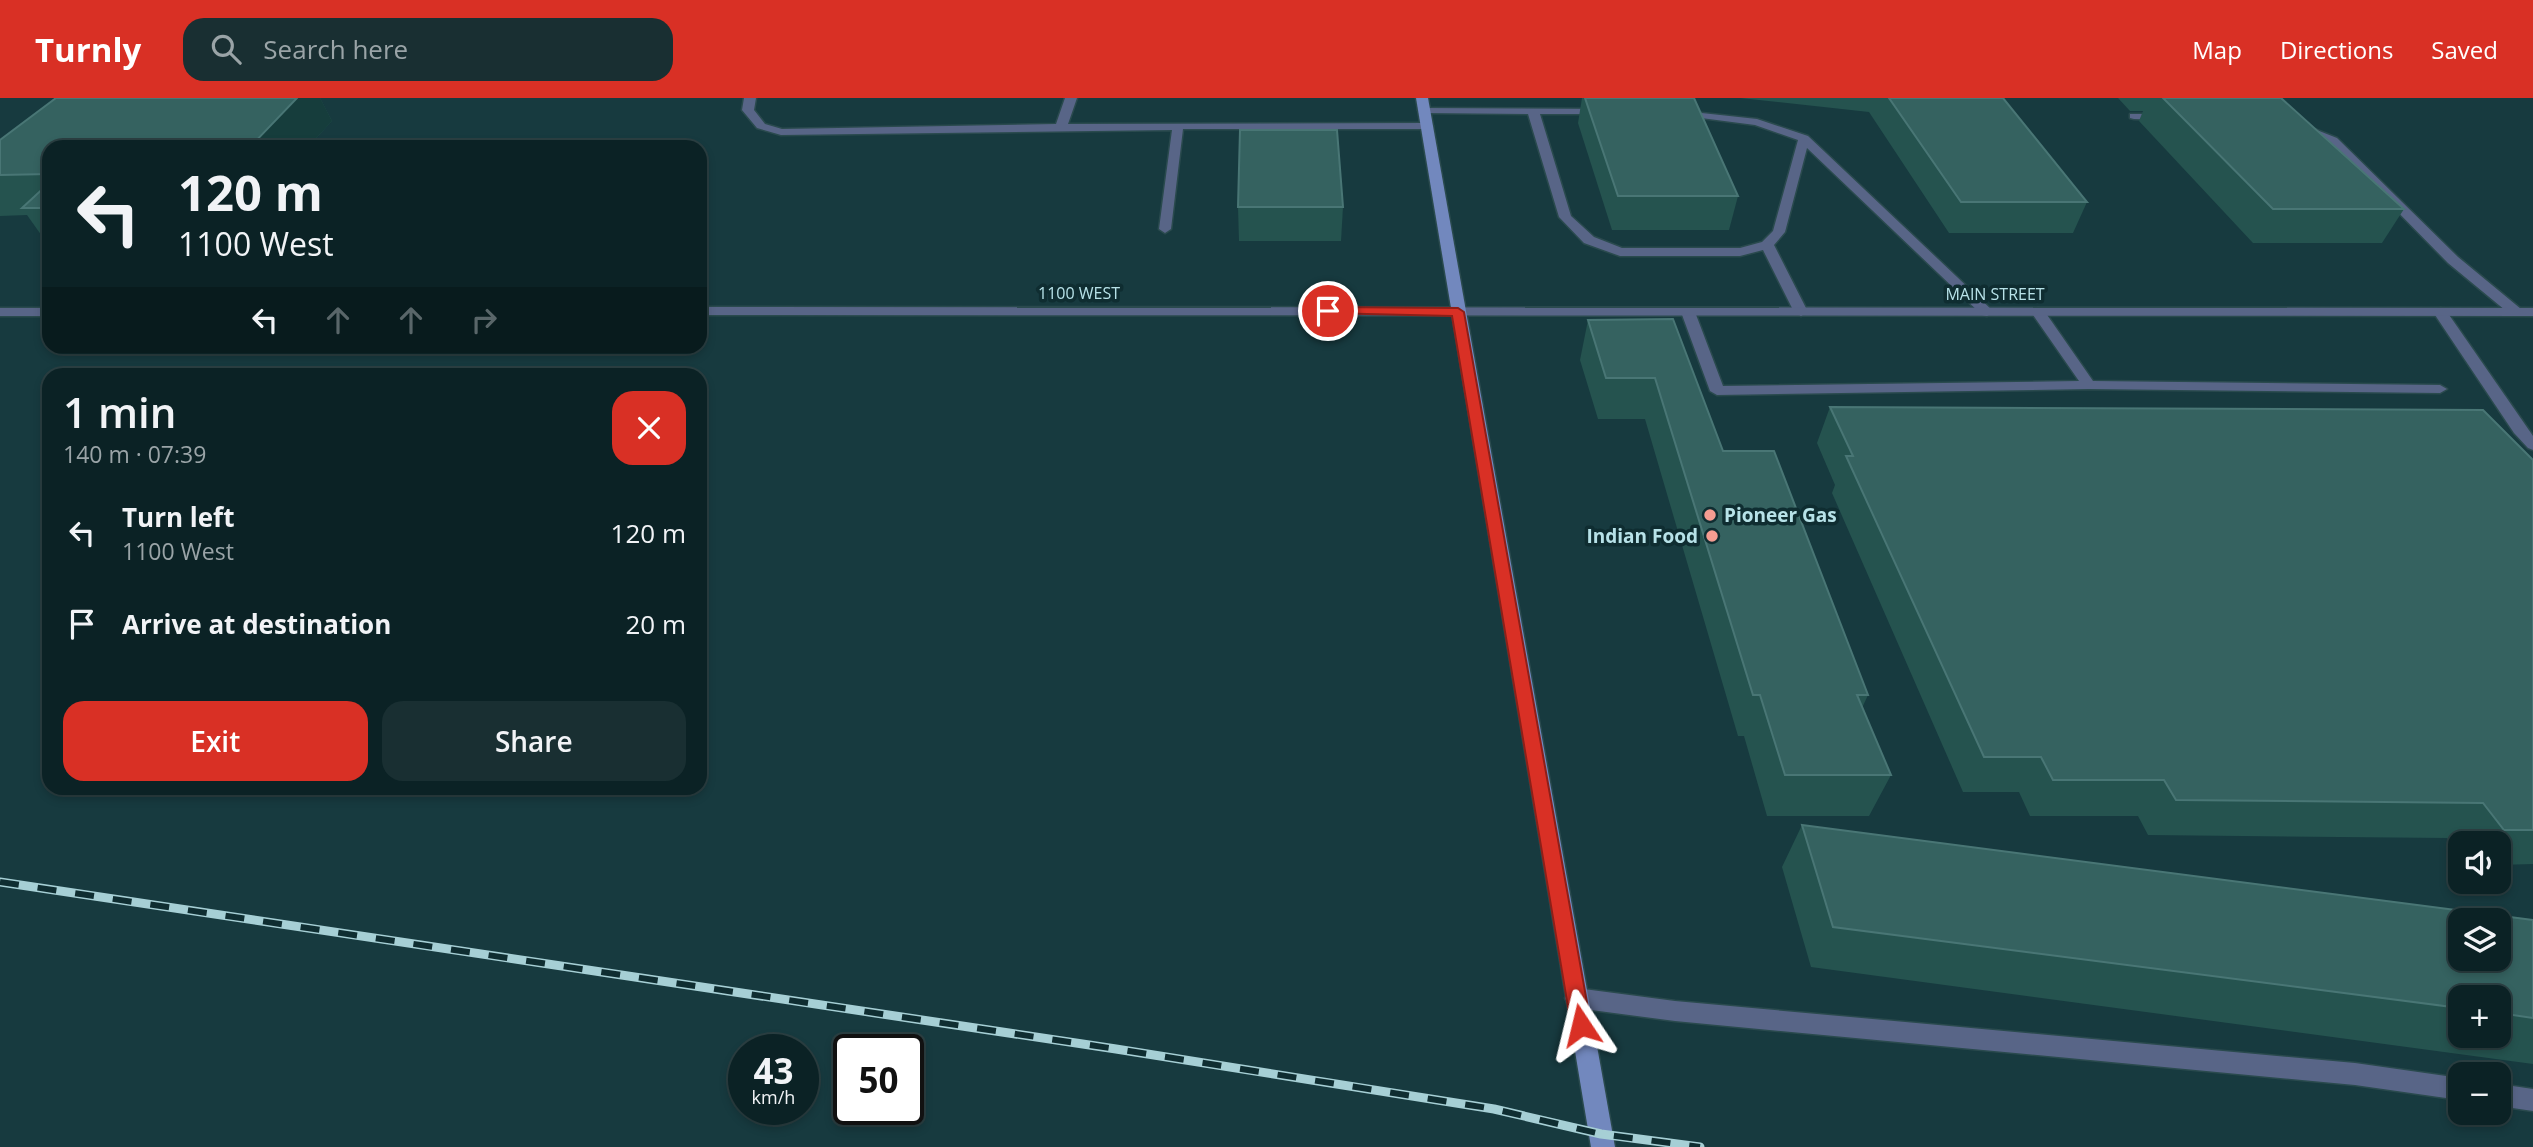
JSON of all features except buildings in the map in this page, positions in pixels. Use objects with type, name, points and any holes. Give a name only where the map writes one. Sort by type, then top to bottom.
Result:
[{"type":"main road","points":[[1423,104],[1603,1147]]},
{"type":"street","points":[[750,98],[748,110],[761,126],[781,132],[1061,127],[1427,126]]},
{"type":"street","points":[[1061,127],[1070,98]]},
{"type":"street","points":[[1423,104],[1533,111],[1612,112]]},
{"type":"street","points":[[1533,111],[1565,217],[1588,240],[1620,252],[1740,252],[1767,245],[1780,232],[1804,138]]},
{"type":"street","points":[[1666,112],[1692,112],[1757,122],[1804,138],[1987,312]]},
{"type":"street","points":[[2134,116],[2173,117]]},
{"type":"street","points":[[2290,125],[2333,139],[2453,260],[2516,312]]},
{"type":"street","points":[[1166,229],[1178,126]]},
{"type":"street","points":[[1767,245],[1801,312]]},
{"type":"street","name":"1100 WEST","points":[[707,311],[1458,312]]},
{"type":"street","points":[[0,312],[42,312]]},
{"type":"street","name":"MAIN STREET","points":[[1458,312],[2533,312]]},
{"type":"street","points":[[1688,312],[1717,391],[2089,386],[2440,389]]},
{"type":"street","points":[[2038,312],[2089,386]]},
{"type":"street","points":[[2440,312],[2519,430],[2533,446]]},
{"type":"street","points":[[1576,998],[1689,1013],[2356,1074],[2448,1088]]},
{"type":"street","points":[[2511,1097],[2533,1100]]},
{"type":"shaded area","points":[[0,98],[2533,98],[2533,1147],[0,1147]]},
{"type":"railway","points":[[0,882],[1116,1049],[1494,1109],[1601,1134],[1700,1147]]},
{"type":"place","name":"Pioneer Gas","points":[[1710,515]]},
{"type":"place","name":"Indian Food","points":[[1712,536]]},
{"type":"route","points":[[1328,311],[1458,312],[1581,1025]]}]
